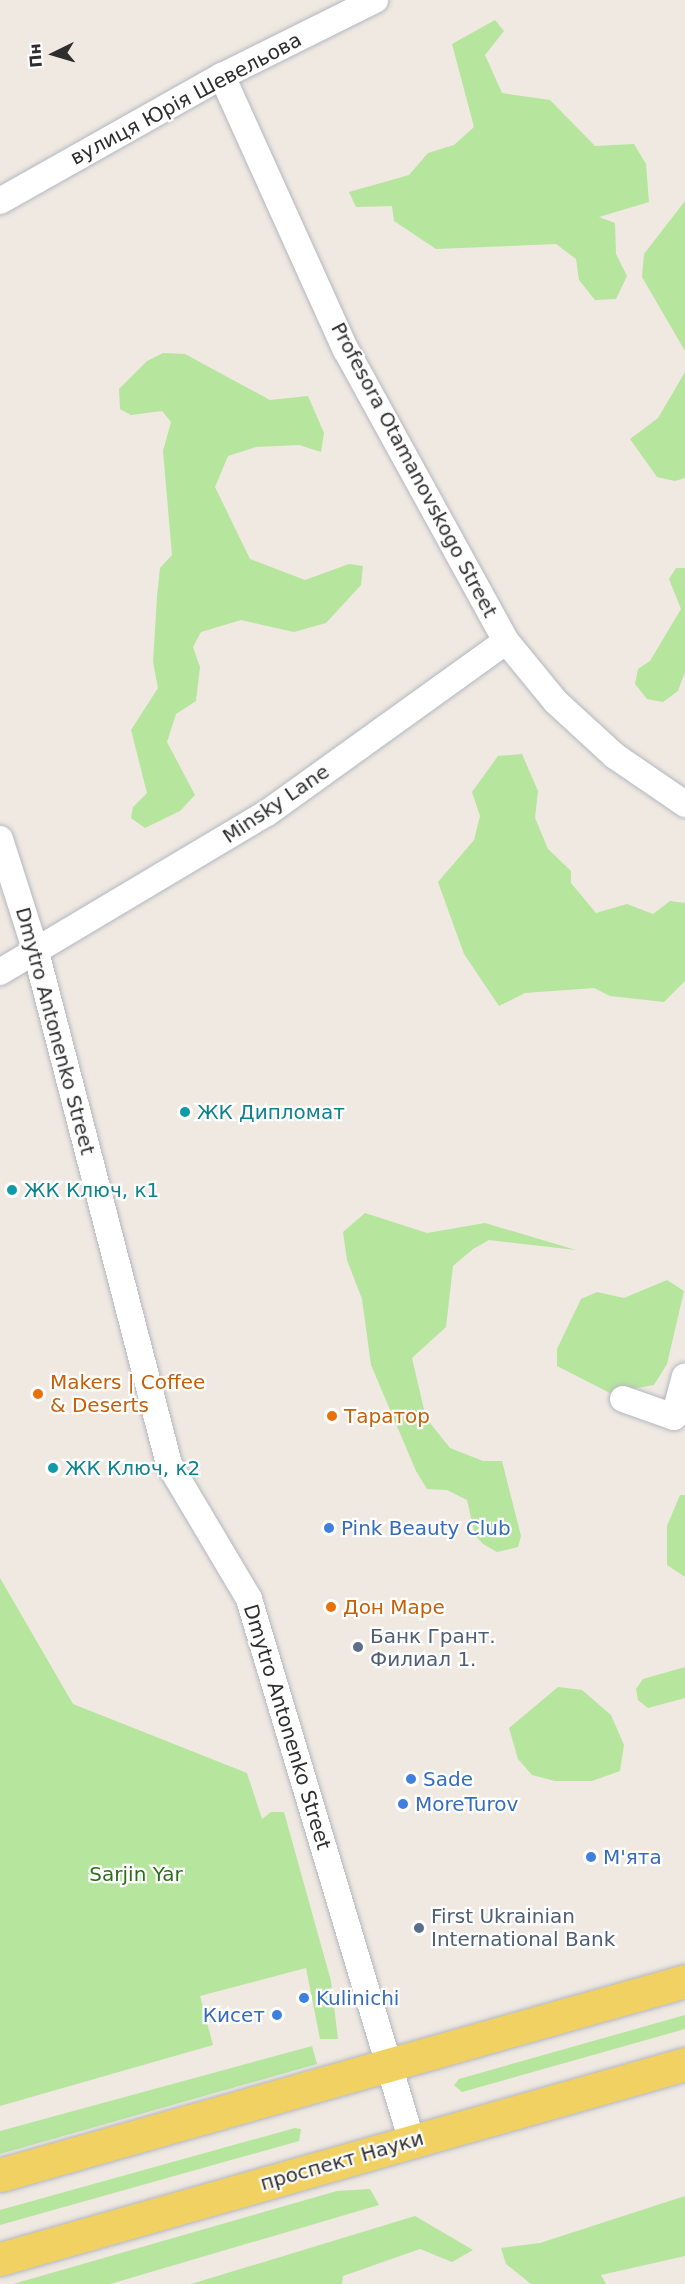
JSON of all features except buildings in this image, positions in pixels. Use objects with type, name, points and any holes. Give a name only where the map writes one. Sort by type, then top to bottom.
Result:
[{"type":"main road","points":[[0,2175],[685,1981]]},
{"type":"main road","name":"проспект Науки","points":[[0,2259],[685,2064]]},
{"type":"street","name":"вулиця Юрія Шевельова","points":[[0,201],[222,76],[375,0]]},
{"type":"street","name":"Profesora Otamanovskogo Street","points":[[222,76],[346,350],[506,641],[556,702],[615,756],[685,804]]},
{"type":"street","name":"Minsky Lane","points":[[0,972],[267,813],[506,641]]},
{"type":"street","name":"Dmytro Antonenko Street","points":[[0,839],[36,952],[169,1464],[249,1599],[412,2142]]},
{"type":"street","points":[[623,1400],[674,1417],[685,1376]]},
{"type":"green space","points":[[495,20],[504,31],[485,55],[502,93],[550,100],[595,146],[634,144],[646,164],[649,202],[599,217],[615,223],[616,254],[627,276],[616,299],[595,300],[579,280],[576,259],[556,244],[436,249],[394,221],[392,206],[356,207],[349,192],[409,175],[428,153],[454,145],[474,127],[452,44]]},
{"type":"green space","points":[[685,201],[685,351],[642,277],[644,254]]},
{"type":"green space","points":[[163,353],[185,354],[270,400],[308,396],[324,433],[321,452],[299,445],[256,447],[228,456],[215,487],[250,559],[305,580],[349,564],[363,566],[361,585],[326,623],[294,632],[241,620],[201,632],[193,647],[200,667],[196,701],[176,714],[167,742],[195,795],[180,811],[145,828],[131,818],[133,807],[147,793],[131,730],[158,688],[153,662],[160,568],[172,555],[163,451],[171,422],[162,411],[131,415],[120,409],[119,389],[147,361]]},
{"type":"green space","points":[[685,372],[685,478],[675,481],[657,477],[630,439],[658,418]]},
{"type":"green space","points":[[676,568],[685,568],[685,672],[678,691],[663,702],[647,699],[635,684],[638,669],[650,661],[681,609],[669,579]]},
{"type":"green space","points":[[522,754],[538,791],[535,818],[548,849],[571,871],[571,883],[596,913],[627,904],[653,914],[670,901],[685,903],[685,981],[664,1002],[610,996],[594,988],[525,993],[499,1006],[464,954],[438,882],[474,840],[480,816],[472,792],[498,756]]},
{"type":"green space","points":[[365,1213],[427,1233],[485,1223],[576,1250],[489,1240],[473,1249],[453,1266],[446,1327],[412,1358],[426,1418],[450,1448],[483,1461],[502,1461],[521,1536],[518,1547],[497,1552],[483,1544],[475,1535],[467,1500],[447,1490],[427,1489],[416,1471],[371,1365],[362,1299],[347,1260],[343,1232]]},
{"type":"green space","points":[[667,1280],[684,1291],[667,1364],[654,1385],[610,1393],[557,1366],[557,1349],[581,1299],[597,1292],[624,1298]]},
{"type":"green space","points":[[680,1495],[685,1495],[685,1577],[667,1565],[667,1526]]},
{"type":"green space","name":"Sarjin Yar","points":[[0,1578],[73,1704],[247,1773],[262,1819],[271,1812],[284,1812],[331,1981],[338,2039],[320,2039],[306,1968],[200,1996],[213,2045],[0,2106]]},
{"type":"green space","points":[[685,1667],[685,1698],[648,1708],[638,1700],[636,1689],[643,1679]]},
{"type":"green space","points":[[558,1687],[582,1690],[611,1715],[624,1745],[620,1771],[592,1781],[555,1781],[532,1775],[518,1759],[509,1728]]},
{"type":"green space","points":[[685,2015],[685,2029],[462,2092],[454,2085],[459,2079]]},
{"type":"green space","points":[[312,2046],[317,2064],[0,2154],[0,2131]]},
{"type":"green space","points":[[295,2128],[301,2129],[299,2141],[0,2225],[0,2210]]},
{"type":"green space","points":[[370,2189],[379,2205],[110,2284],[13,2284],[337,2191]]},
{"type":"green space","points":[[685,2196],[685,2256],[601,2275],[606,2284],[531,2284],[506,2264],[501,2248],[540,2243]]},
{"type":"green space","points":[[415,2216],[473,2250],[452,2262],[420,2249],[343,2276],[342,2284],[191,2284]]},
{"type":"place","name":"ЖК Дипломат","points":[[185,1112]]},
{"type":"place","name":"ЖК Ключ, к1","points":[[12,1190]]},
{"type":"place","name":"Makers | Coffee & Deserts","points":[[38,1394]]},
{"type":"place","name":"Таратор","points":[[332,1416]]},
{"type":"place","name":"ЖК Ключ, к2","points":[[53,1468]]},
{"type":"place","name":"Pink Beauty Club","points":[[329,1528]]},
{"type":"place","name":"Дон Маре","points":[[331,1607]]},
{"type":"place","name":"Банк Грант. Филиал 1.","points":[[358,1647]]},
{"type":"place","name":"Sade","points":[[411,1779]]},
{"type":"place","name":"MoreTurov","points":[[403,1804]]},
{"type":"place","name":"М'ята","points":[[591,1857]]},
{"type":"place","name":"First Ukrainian International Bank","points":[[419,1928]]},
{"type":"place","name":"Kulinichi","points":[[304,1998]]},
{"type":"place","name":"Кисет","points":[[277,2015]]}]
